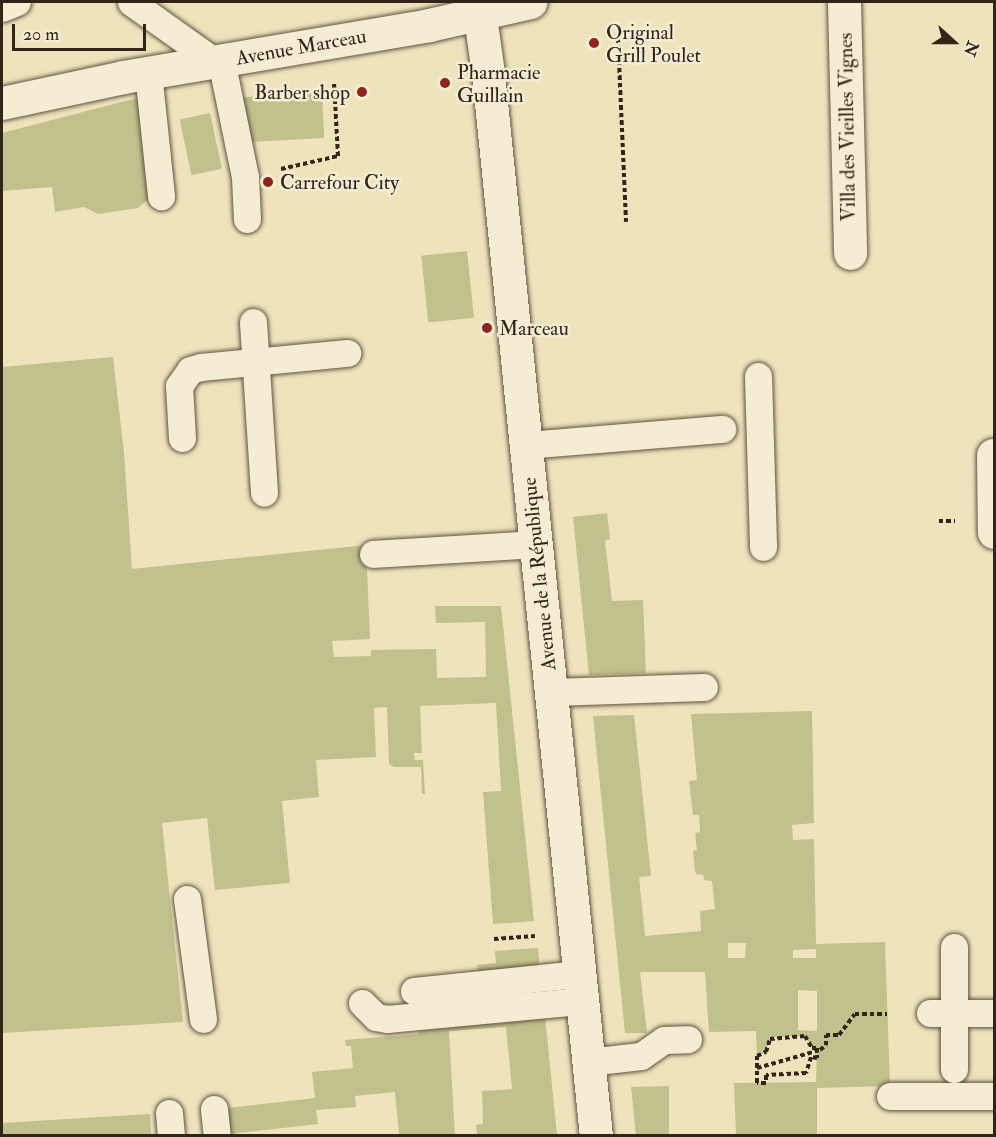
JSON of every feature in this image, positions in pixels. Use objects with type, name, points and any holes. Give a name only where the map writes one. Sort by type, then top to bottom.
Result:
[{"type":"street","name":"Avenue Marceau","points":[[2,103],[148,72],[429,25],[480,7],[530,2]]},
{"type":"street","name":"Villa des Vieilles Vignes","points":[[844,2],[850,253]]},
{"type":"street","name":"Avenue de la République","points":[[480,7],[596,1136]]},
{"type":"street","points":[[993,455],[994,531]]},
{"type":"lane","points":[[2,8],[17,2]]},
{"type":"lane","points":[[130,2],[218,61],[245,177],[247,219]]},
{"type":"lane","points":[[148,72],[161,196]]},
{"type":"lane","points":[[253,322],[264,493]]},
{"type":"lane","points":[[182,438],[179,386],[190,370],[347,353]]},
{"type":"lane","points":[[758,376],[743,427],[763,547]]},
{"type":"lane","points":[[526,445],[743,427]]},
{"type":"lane","points":[[373,555],[536,544]]},
{"type":"lane","points":[[551,692],[704,687]]},
{"type":"lane","points":[[187,899],[203,1019]]},
{"type":"lane","points":[[954,947],[942,1013],[954,1069]]},
{"type":"lane","points":[[414,991],[581,987]]},
{"type":"lane","points":[[362,1003],[376,1017],[387,1018],[581,987]]},
{"type":"lane","points":[[942,1013],[994,1013]]},
{"type":"lane","points":[[588,1062],[641,1056],[664,1040],[688,1039]]},
{"type":"lane","points":[[890,1096],[994,1096]]},
{"type":"lane","points":[[214,1109],[217,1136]]},
{"type":"path","points":[[618,38],[626,222]]},
{"type":"path","points":[[757,1068],[817,1051],[826,1046],[826,1035],[839,1035],[855,1014],[887,1014]]},
{"type":"path","points":[[805,1036],[812,1048],[817,1048],[817,1058],[811,1058],[809,1068],[800,1075],[766,1075],[766,1083],[757,1083],[757,1068],[757,1056],[766,1052],[770,1039],[774,1037],[805,1036]]},
{"type":"green space","points":[[322,93],[324,138],[243,142],[241,97]]},
{"type":"green space","points":[[141,97],[150,198],[138,208],[98,214],[84,207],[55,212],[52,187],[2,191],[2,133]]},
{"type":"green space","points":[[210,113],[222,169],[192,175],[180,119]]},
{"type":"green space","points":[[467,251],[474,318],[428,322],[421,256]]},
{"type":"green space","points":[[113,357],[124,453],[132,569],[366,545],[370,639],[332,641],[334,657],[371,656],[371,650],[436,649],[437,678],[486,677],[485,622],[436,623],[435,606],[501,606],[534,921],[493,924],[483,792],[501,791],[496,703],[420,706],[422,753],[414,753],[415,760],[423,760],[425,794],[422,794],[421,767],[394,767],[389,764],[387,707],[374,708],[376,757],[316,760],[319,797],[282,801],[290,883],[215,890],[207,818],[162,823],[183,1022],[2,1033],[2,367]]},
{"type":"green space","points":[[607,513],[610,539],[605,541],[612,601],[643,600],[646,673],[589,675],[573,517]]},
{"type":"green space","points":[[812,711],[814,823],[792,825],[793,840],[814,839],[816,944],[885,942],[890,1086],[817,1088],[817,1135],[736,1135],[734,1083],[816,1082],[817,1048],[812,1048],[805,1036],[774,1037],[770,1039],[766,1052],[757,1056],[756,1031],[709,1032],[705,972],[640,972],[647,1033],[625,1033],[593,716],[634,715],[651,876],[639,877],[645,936],[701,931],[700,911],[715,909],[712,881],[704,880],[703,875],[696,874],[695,871],[693,851],[697,850],[695,833],[700,832],[699,815],[693,815],[689,781],[697,780],[691,714]],"holes":[[[728,943],[746,943],[745,958],[728,958]],[[816,949],[816,958],[793,958],[793,950]],[[798,990],[817,991],[817,1031],[798,1030]]]},
{"type":"green space","points":[[538,948],[540,972],[478,978],[477,965],[496,963],[495,951]]},
{"type":"green space","points":[[545,1016],[557,1135],[477,1135],[476,1125],[483,1124],[482,1091],[512,1089],[506,1027],[449,1031],[455,1135],[399,1135],[395,1092],[355,1096],[356,1107],[316,1110],[318,1124],[230,1134],[227,1108],[315,1098],[312,1072],[353,1068],[351,1046],[346,1046],[345,1040],[419,1034],[418,1027]]},
{"type":"green space","points":[[669,1086],[669,1135],[636,1135],[631,1087]]},
{"type":"green space","points":[[150,1114],[151,1135],[2,1135],[2,1123]]},
{"type":"place","name":"Original Grill Poulet","points":[[594,43]]},
{"type":"place","name":"Pharmacie Guillain","points":[[445,83]]},
{"type":"place","name":"Barber shop","points":[[362,92]]},
{"type":"place","name":"Carrefour City","points":[[268,182]]},
{"type":"place","name":"Marceau","points":[[487,328]]}]
